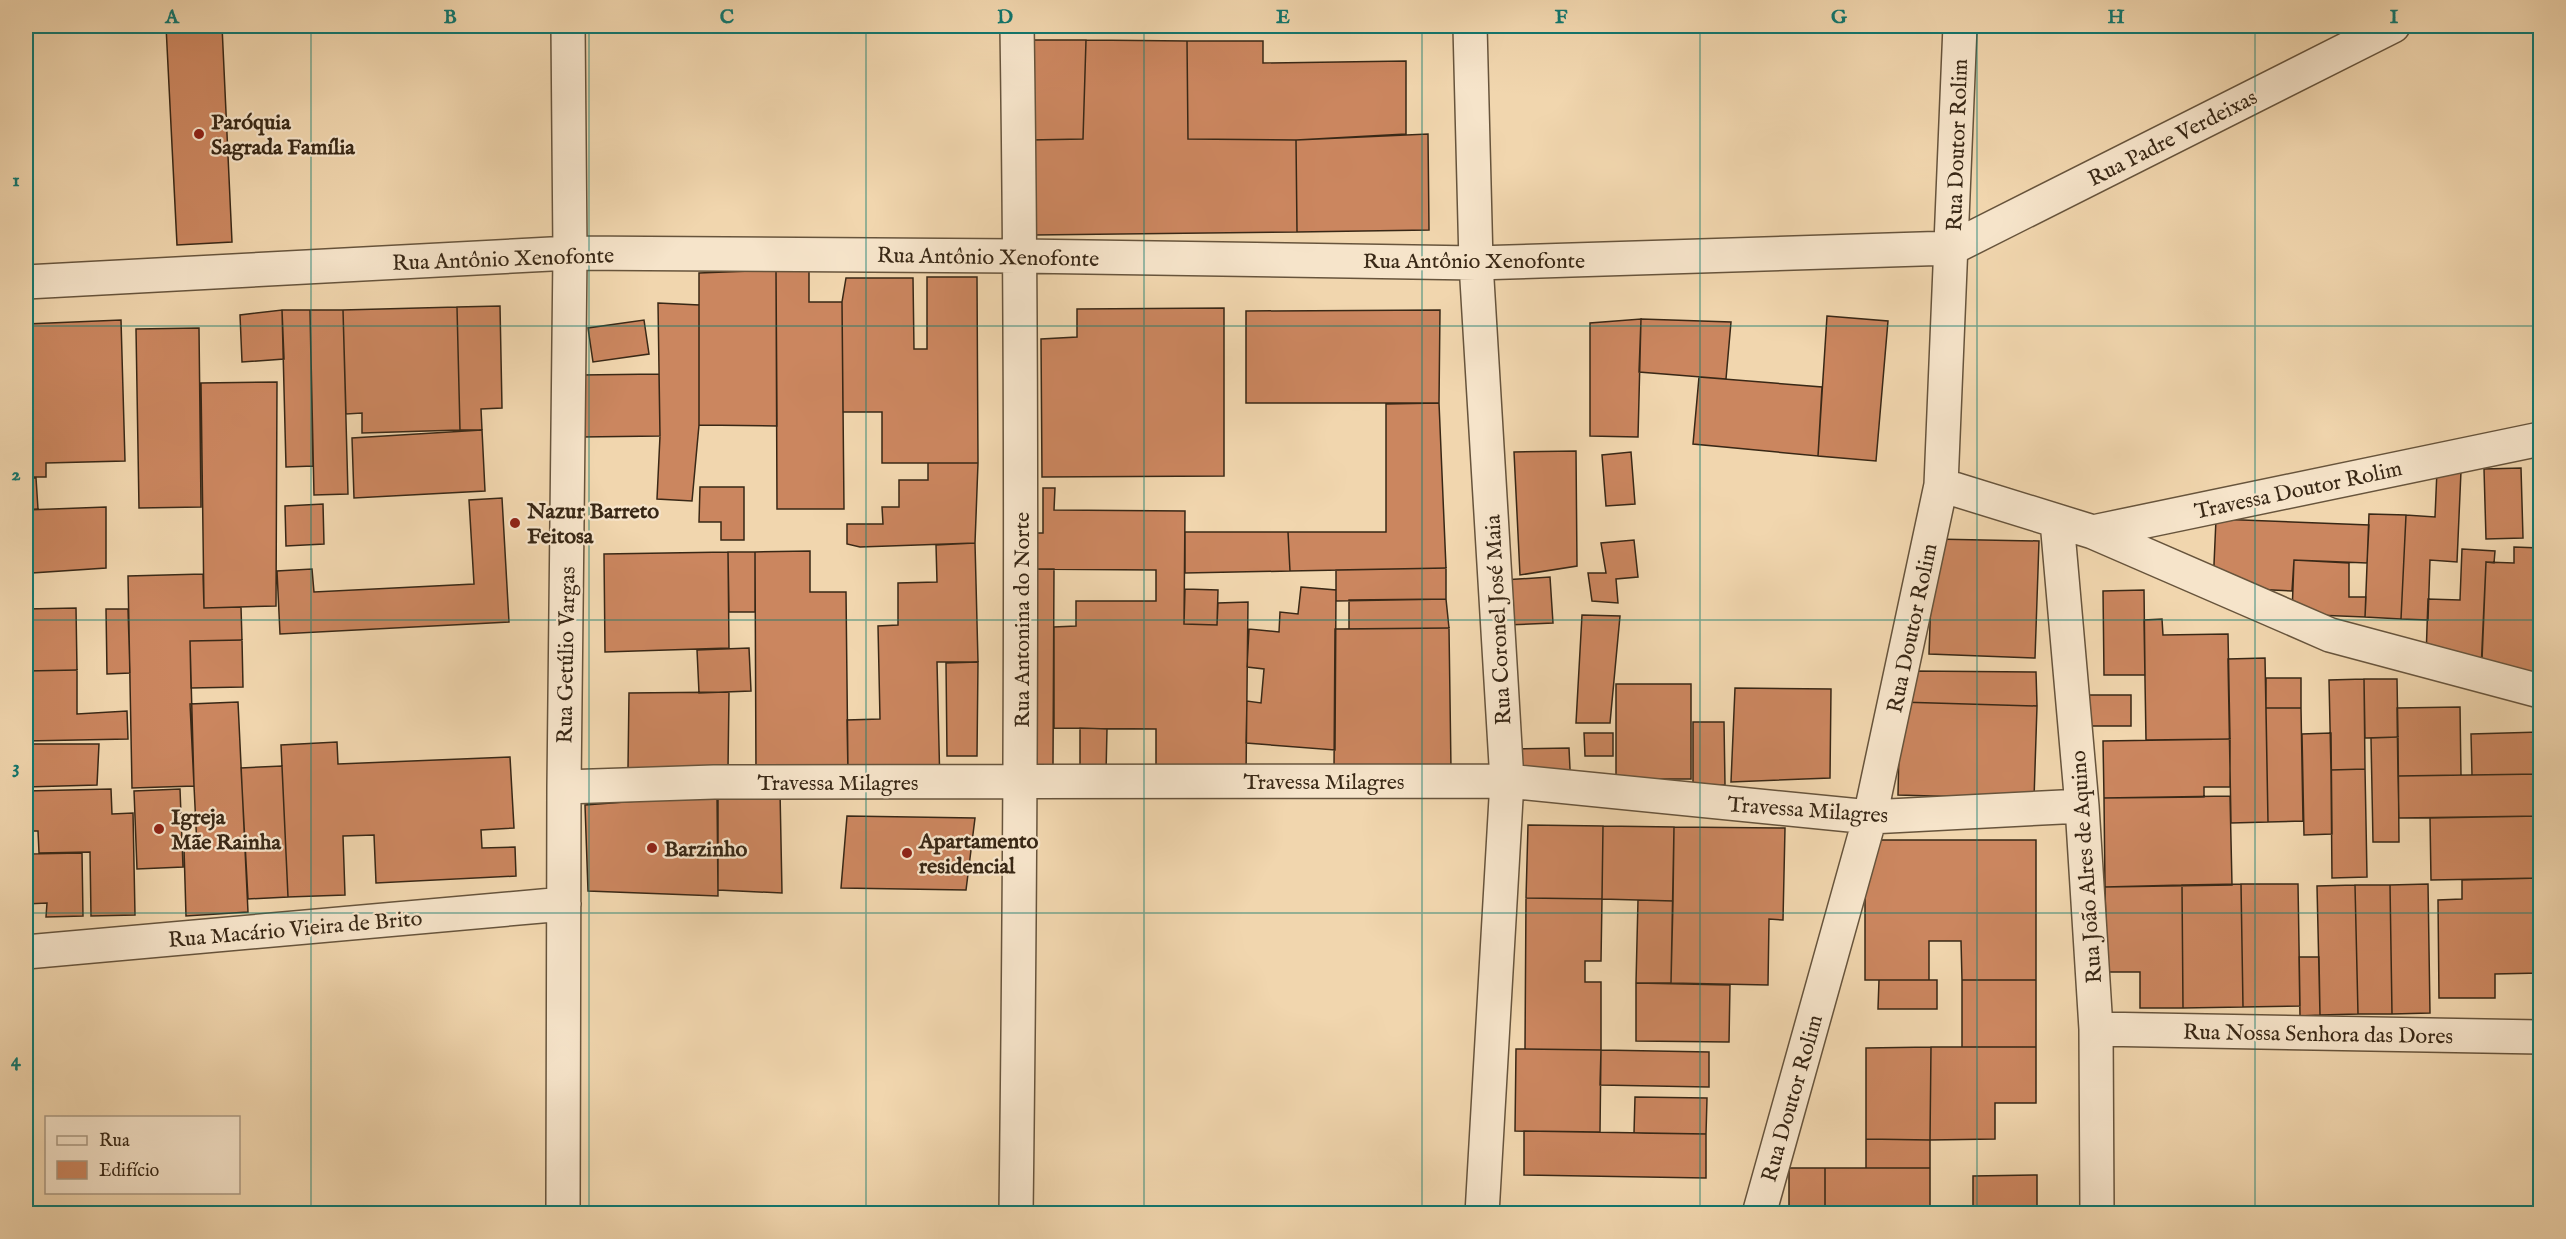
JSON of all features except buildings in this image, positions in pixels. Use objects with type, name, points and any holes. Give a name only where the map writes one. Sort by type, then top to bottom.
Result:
[{"type":"street","name":"Rua Getúlio Vargas","points":[[563,1214],[564,787],[570,253],[568,26]]},
{"type":"street","name":"Rua Antonina do Norte","points":[[1016,1214],[1022,782],[1021,256],[1017,26]]},
{"type":"street","name":"Rua Coronel José Maia","points":[[1470,26],[1476,263],[1507,781],[1482,1214]]},
{"type":"street","name":"Rua Doutor Rolim","points":[[1759,1214],[1870,817],[1941,485],[1960,26]]},
{"type":"street","name":"Rua Padre Verdeixas","points":[[1952,248],[2393,26]]},
{"type":"street","name":"Rua Antônio Xenofonte","points":[[26,282],[570,253],[1021,256],[1476,263],[1952,248]]},
{"type":"street","name":"Travessa Doutor Rolim","points":[[1941,485],[2093,532],[2541,439]]},
{"type":"street","name":"Rua João Alres de Aquino","points":[[2057,521],[2082,806],[2096,1029],[2097,1214]]},
{"type":"street","points":[[2093,532],[2330,635],[2541,691]]},
{"type":"street","name":"Travessa Milagres","points":[[564,787],[714,782],[1507,781],[1870,817],[2082,806]]},
{"type":"street","name":"Rua Macário Vieira de Brito","points":[[26,952],[564,904]]},
{"type":"street","name":"Rua Nossa Senhora das Dores","points":[[2096,1029],[2541,1037]]},
{"type":"place","name":"Paróquia Sagrada Família","points":[[199,134]]},
{"type":"place","name":"Nazur Barreto Feitosa","points":[[515,523]]},
{"type":"place","name":"Igreja Mãe Rainha","points":[[159,829]]},
{"type":"place","name":"Barzinho","points":[[652,848]]},
{"type":"place","name":"Apartamento residencial","points":[[907,853]]}]
